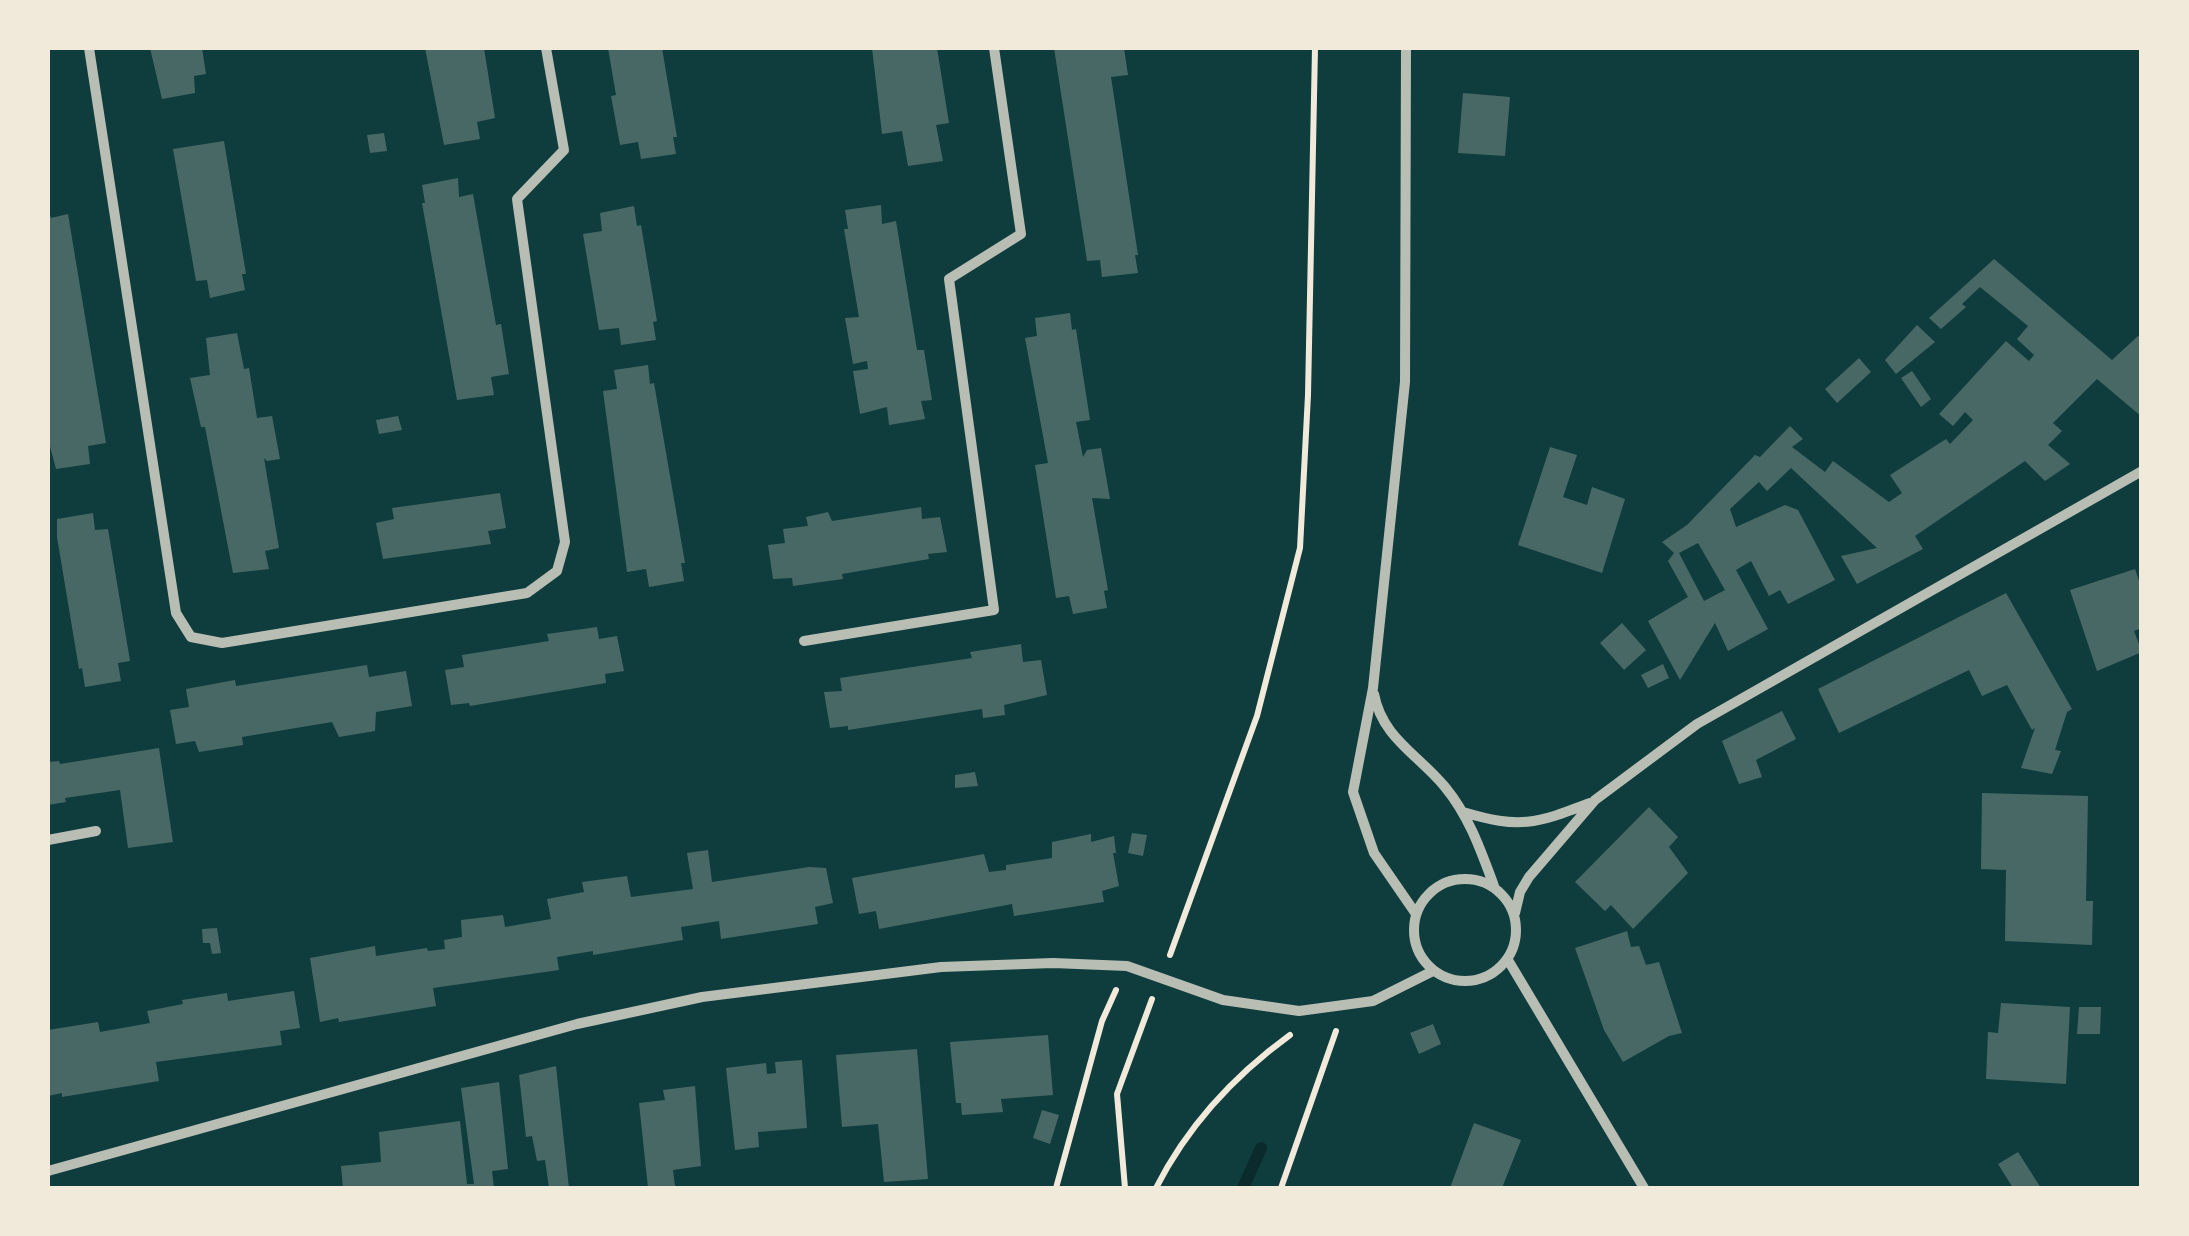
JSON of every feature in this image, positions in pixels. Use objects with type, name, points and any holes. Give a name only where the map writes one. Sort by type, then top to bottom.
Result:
[{"type":"street","points":[[89,48],[176,612],[191,637],[222,643],[527,593],[557,571],[564,542],[516,200],[564,150],[546,48]]},
{"type":"street","points":[[804,641],[994,610],[949,279],[1021,234],[994,48]]},
{"type":"street","points":[[1406,48],[1405,382],[1373,688],[1353,792],[1374,853],[1416,914]]},
{"type":"street","points":[[1514,912],[1529,877],[1595,800],[1696,724],[2142,471]]},
{"type":"street","points":[[1373,688],[1377,709],[1393,737],[1443,784],[1463,812],[1494,886],[1514,912],[1518,929],[1508,960],[1496,972],[1464,982],[1433,971],[1416,945],[1416,914],[1424,898],[1438,886],[1455,880],[1484,881],[1494,886]]},
{"type":"street","points":[[1463,812],[1498,822],[1542,822],[1595,800]]},
{"type":"street","points":[[48,840],[96,830]]},
{"type":"street","points":[[1508,960],[1644,1188]]},
{"type":"street","points":[[48,1170],[577,1024],[702,997],[940,967],[1052,964],[1127,966],[1223,1000],[1300,1011],[1373,1002],[1433,971]]},
{"type":"path","points":[[1176,941],[1257,716],[1300,548],[1308,396],[1315,48]]},
{"type":"path","points":[[1056,1188],[1102,1021],[1127,966]]},
{"type":"path","points":[[1281,1188],[1344,1006]]},
{"type":"path","points":[[1126,1188],[1117,1094],[1146,1016]]},
{"type":"path","points":[[1156,1188],[1199,1120],[1242,1075],[1302,1028]]},
{"type":"building","points":[[150,48],[202,48],[206,74],[194,76],[195,93],[162,99]]},
{"type":"building","points":[[425,48],[484,48],[495,118],[477,122],[480,139],[444,145]]},
{"type":"building","points":[[608,48],[662,48],[677,137],[673,137],[676,154],[641,159],[638,142],[620,145]]},
{"type":"building","points":[[872,48],[937,48],[949,123],[936,125],[943,161],[908,166],[902,131],[882,134]]},
{"type":"building","points":[[1054,48],[1124,48],[1128,75],[1111,77],[1138,273],[1102,277],[1100,260],[1087,261]]},
{"type":"building","points":[[1463,93],[1510,97],[1505,156],[1458,153]]},
{"type":"building","points":[[384,133],[387,151],[370,153],[367,135]]},
{"type":"building","points":[[224,141],[246,274],[242,274],[245,290],[210,298],[207,280],[196,281],[173,149]]},
{"type":"building","points":[[458,178],[459,197],[473,194],[496,325],[501,324],[509,374],[491,377],[494,395],[457,400],[422,185]]},
{"type":"building","points":[[881,205],[882,224],[896,221],[917,350],[924,350],[932,400],[921,401],[925,419],[889,425],[887,407],[860,414],[853,371],[868,369],[867,361],[853,364],[845,318],[859,317],[844,229],[848,229],[845,210]]},
{"type":"building","points":[[634,206],[637,226],[641,225],[657,321],[653,322],[656,340],[621,345],[619,328],[599,330],[583,234],[602,231],[600,213]]},
{"type":"building","points":[[48,210],[51,218],[68,214],[106,443],[88,446],[90,464],[56,469],[48,439]]},
{"type":"building","points":[[1994,259],[2112,360],[2138,336],[2142,339],[2142,417],[2097,379],[2053,423],[2062,431],[2048,445],[2070,464],[2045,481],[2025,461],[1915,536],[1923,549],[1857,584],[1841,556],[1877,548],[1791,468],[1767,491],[1759,482],[1730,509],[1736,527],[1785,505],[1798,510],[1835,580],[1788,604],[1780,590],[1769,596],[1751,561],[1736,570],[1768,629],[1728,651],[1715,623],[1680,680],[1648,621],[1688,597],[1668,561],[1674,553],[1662,542],[1687,525],[1755,455],[1760,457],[1790,426],[1803,439],[1792,447],[1825,472],[1833,461],[1889,502],[1902,493],[1890,475],[1946,439],[1950,444],[1973,420],[1965,412],[1953,426],[1939,414],[2006,341],[2029,361],[2034,355],[2017,339],[2028,326],[1980,287],[1962,304],[1966,307],[1941,329],[1929,318]],"holes":[[[1698,543],[1725,590],[1704,601],[1679,553]]]},
{"type":"building","points":[[1070,313],[1090,420],[1076,422],[1083,457],[1087,450],[1101,448],[1110,499],[1092,498],[1108,590],[1104,591],[1107,608],[1073,614],[1069,596],[1056,598],[1035,465],[1048,463],[1025,338],[1037,336],[1035,318]]},
{"type":"building","points":[[1917,325],[1935,342],[1896,374],[1885,360]]},
{"type":"building","points":[[237,333],[244,369],[249,368],[257,418],[272,416],[280,459],[264,458],[279,548],[265,551],[269,569],[233,573],[205,427],[201,427],[190,378],[210,375],[206,338]]},
{"type":"building","points":[[1859,358],[1871,372],[1837,403],[1825,389]]},
{"type":"building","points":[[648,365],[685,563],[681,563],[684,581],[649,587],[646,569],[627,572],[603,391],[617,389],[614,370]]},
{"type":"building","points":[[1912,371],[1931,399],[1921,407],[1901,378]]},
{"type":"building","points":[[398,416],[402,430],[379,434],[376,420]]},
{"type":"building","points":[[1550,447],[1577,455],[1563,497],[1587,505],[1592,487],[1625,499],[1602,573],[1518,545]]},
{"type":"building","points":[[500,493],[506,528],[488,531],[491,544],[383,559],[376,523],[394,519],[392,508]]},
{"type":"building","points":[[921,507],[922,519],[940,517],[947,552],[928,554],[929,559],[842,574],[843,579],[793,586],[792,578],[773,579],[768,545],[785,543],[783,529],[808,526],[806,517],[828,512],[832,521]]},
{"type":"building","points":[[93,513],[95,530],[108,529],[130,661],[118,663],[121,681],[85,687],[57,519]]},
{"type":"building","points":[[2135,569],[2142,590],[2142,628],[2134,631],[2142,652],[2097,671],[2070,590]]},
{"type":"building","points":[[2006,593],[2072,709],[2067,712],[2055,750],[2061,751],[2052,774],[2021,768],[2035,728],[2032,730],[2007,685],[1982,696],[1969,670],[1839,733],[1818,689]]},
{"type":"building","points":[[1622,623],[1646,650],[1624,670],[1600,643]]},
{"type":"building","points":[[597,627],[599,639],[617,636],[624,671],[605,674],[606,683],[470,706],[451,705],[445,670],[464,667],[462,655],[549,641],[547,634]]},
{"type":"building","points":[[1021,644],[1023,662],[1041,660],[1047,695],[1004,705],[1005,715],[983,718],[982,709],[848,730],[848,726],[830,728],[824,692],[842,691],[840,678],[972,658],[970,652]]},
{"type":"building","points":[[1663,664],[1669,678],[1648,688],[1641,675]]},
{"type":"building","points":[[367,665],[369,677],[406,671],[412,706],[376,712],[375,731],[339,737],[332,722],[242,737],[243,745],[199,752],[195,741],[176,744],[170,710],[189,707],[186,689],[235,680],[236,686]]},
{"type":"building","points":[[1782,711],[1796,739],[1756,760],[1762,777],[1739,784],[1722,741]]},
{"type":"building","points":[[159,748],[173,842],[128,848],[120,790],[65,798],[66,802],[48,805],[48,762],[60,764]]},
{"type":"building","points":[[975,772],[978,786],[955,788],[955,775]]},
{"type":"building","points":[[1982,793],[2088,796],[2086,901],[2093,901],[2092,945],[2005,941],[2006,870],[1981,869]]},
{"type":"building","points":[[1649,807],[1678,837],[1669,847],[1688,873],[1633,929],[1611,905],[1605,911],[1575,882]]},
{"type":"building","points":[[1132,833],[1147,835],[1143,856],[1128,853]]},
{"type":"building","points":[[1091,834],[1091,842],[1114,836],[1119,886],[1102,891],[1104,902],[1014,916],[1012,904],[879,929],[876,911],[859,914],[852,878],[984,854],[989,872],[1006,870],[1006,865],[1052,858],[1052,842]]},
{"type":"building","points":[[708,850],[712,882],[809,867],[826,868],[833,903],[815,907],[818,924],[721,939],[719,921],[681,927],[683,940],[557,957],[559,970],[433,988],[436,1006],[320,1022],[310,958],[375,946],[376,956],[445,949],[444,940],[462,937],[461,920],[503,915],[505,927],[551,919],[547,899],[584,892],[582,882],[627,876],[631,897],[693,889],[687,853]]},
{"type":"building","points":[[217,928],[221,953],[212,954],[210,943],[203,943],[202,929]]},
{"type":"building","points":[[1627,931],[1631,947],[1639,946],[1646,965],[1659,962],[1682,1033],[1669,1036],[1623,1062],[1604,1030],[1575,948]]},
{"type":"building","points":[[294,991],[300,1028],[280,1031],[282,1045],[156,1062],[159,1081],[48,1096],[48,1030],[98,1022],[100,1032],[150,1023],[147,1011],[183,1004],[182,1000],[227,993],[228,1001]]},
{"type":"building","points":[[2001,1003],[2070,1007],[2066,1084],[1986,1079],[1988,1032],[1998,1033]]},
{"type":"building","points":[[2079,1007],[2101,1007],[2100,1034],[2077,1034]]},
{"type":"building","points":[[1433,1024],[1441,1044],[1419,1054],[1410,1033]]},
{"type":"building","points":[[1048,1035],[1053,1095],[1001,1099],[1003,1112],[962,1115],[961,1103],[956,1103],[950,1042]]},
{"type":"building","points":[[917,1049],[928,1179],[884,1182],[878,1124],[842,1127],[836,1055]]},
{"type":"building","points":[[802,1060],[807,1128],[758,1132],[759,1147],[735,1150],[726,1068],[766,1063],[767,1074],[776,1073],[775,1062]]},
{"type":"building","points":[[556,1066],[569,1188],[549,1188],[545,1160],[537,1161],[532,1136],[526,1137],[519,1075]]},
{"type":"building","points":[[499,1082],[508,1169],[492,1171],[494,1188],[343,1188],[341,1166],[381,1162],[379,1132],[460,1121],[467,1184],[474,1184],[461,1088]]},
{"type":"building","points":[[695,1086],[701,1166],[673,1170],[675,1186],[648,1188],[639,1103],[665,1100],[663,1090]]},
{"type":"building","points":[[1042,1110],[1059,1115],[1050,1144],[1033,1138]]},
{"type":"building","points":[[1474,1123],[1521,1140],[1502,1188],[1450,1188]]},
{"type":"building","points":[[2018,1152],[2041,1188],[2013,1188],[1998,1164]]},
{"type":"waterway","points":[[1243,1188],[1261,1148]]}]
